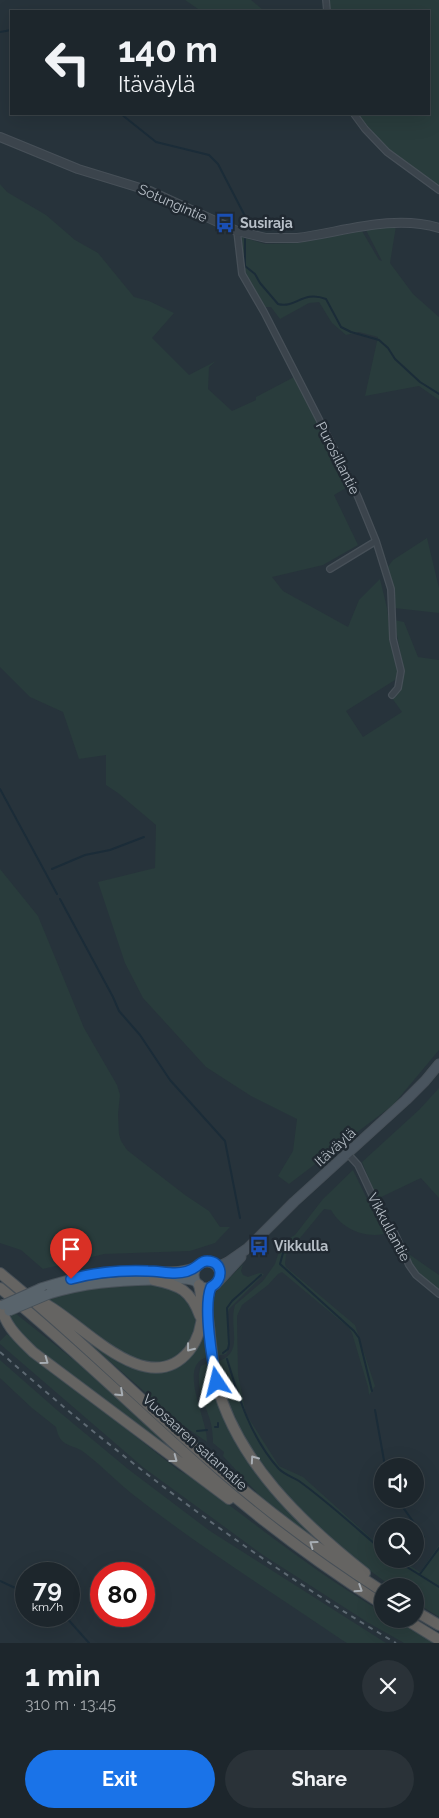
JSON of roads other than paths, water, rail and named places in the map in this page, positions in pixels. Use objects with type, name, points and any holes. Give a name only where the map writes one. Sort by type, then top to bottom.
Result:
[{"type":"highway","points":[[0,1273],[25,1294],[47,1304],[115,1353],[131,1362],[145,1366],[165,1366],[182,1357],[196,1340],[201,1319],[202,1300],[197,1283]]},
{"type":"highway","points":[[154,1280],[170,1283],[184,1290],[194,1302],[201,1319]]},
{"type":"highway","points":[[215,1284],[207,1300],[217,1382],[224,1405],[241,1441],[292,1508],[336,1549],[374,1579]]},
{"type":"highway","name":"Vuosaaren satamatie","points":[[0,1288],[84,1360],[216,1481],[263,1520],[374,1599]]},
{"type":"highway","name":"Vuosaaren satamatie","points":[[25,1294],[255,1499],[317,1547],[374,1586]]},
{"type":"highway","points":[[3,1310],[4,1327],[33,1352],[231,1501],[263,1520]]},
{"type":"highway","points":[[424,1616],[439,1625]]},
{"type":"highway","points":[[420,1628],[439,1640]]},
{"type":"main road","name":"Itäväylä","points":[[216,1265],[228,1262],[248,1248],[406,1100],[439,1064]]},
{"type":"main road","name":"Itäväylä","points":[[215,1284],[238,1262],[248,1248]]},
{"type":"main road","points":[[3,1310],[45,1291],[85,1275],[125,1271],[175,1273],[196,1267],[202,1262],[207,1261],[216,1265],[220,1271],[215,1284],[202,1287],[187,1279],[98,1282],[45,1291]]},
{"type":"main road","points":[[196,1267],[194,1272],[197,1283]]},
{"type":"street","points":[[355,115],[387,152],[439,190]]},
{"type":"street","name":"Sotungintie","points":[[0,138],[78,169],[160,195],[237,231],[255,236],[280,239],[318,235],[396,222],[416,223],[439,228]]},
{"type":"street","name":"Purosillantie","points":[[237,231],[242,274],[264,312],[346,474],[376,541],[391,589],[393,639],[401,671],[398,688],[392,694]]},
{"type":"street","points":[[330,569],[376,541]]},
{"type":"street","name":"Vikkullantie","points":[[348,1154],[358,1165],[385,1220],[395,1234],[416,1276],[439,1294]]},
{"type":"waterway","points":[[0,32],[10,30]]},
{"type":"waterway","points":[[122,115],[156,142],[209,155],[218,164],[246,218],[246,229]]},
{"type":"waterway","points":[[245,239],[245,266],[255,274],[260,283],[278,304],[290,304],[311,297],[326,299],[341,327],[379,340],[388,348],[395,359],[420,382],[439,394]]},
{"type":"waterway","points":[[0,789],[57,894]]},
{"type":"waterway","points":[[52,869],[85,855],[110,850],[144,837]]},
{"type":"waterway","points":[[60,899],[119,1011],[140,1035],[170,1080],[225,1141],[240,1218]]},
{"type":"waterway","points":[[286,1242],[280,1264],[354,1331],[359,1338],[372,1391]]},
{"type":"waterway","points":[[223,1353],[228,1349],[229,1344],[227,1308],[232,1301],[261,1275]]},
{"type":"waterway","points":[[227,1359],[247,1417],[269,1457],[281,1471],[310,1489],[374,1543]]},
{"type":"waterway","points":[[375,1410],[384,1458]]},
{"type":"waterway","points":[[215,1427],[218,1427],[218,1423]]},
{"type":"waterway","points":[[197,1431],[207,1430]]},
{"type":"waterway","points":[[403,1508],[410,1518]]},
{"type":"waterway","points":[[420,1574],[439,1548]]},
{"type":"waterway","points":[[408,1568],[439,1587]]},
{"type":"waterway","points":[[0,1581],[15,1588]]},
{"type":"waterway","points":[[75,1627],[89,1643]]},
{"type":"railway","points":[[0,1352],[94,1432],[191,1507],[292,1578],[396,1643]]},
{"type":"place","name":"Susiraja","points":[[225,223]]},
{"type":"place","name":"Vikkulla","points":[[259,1246]]}]
